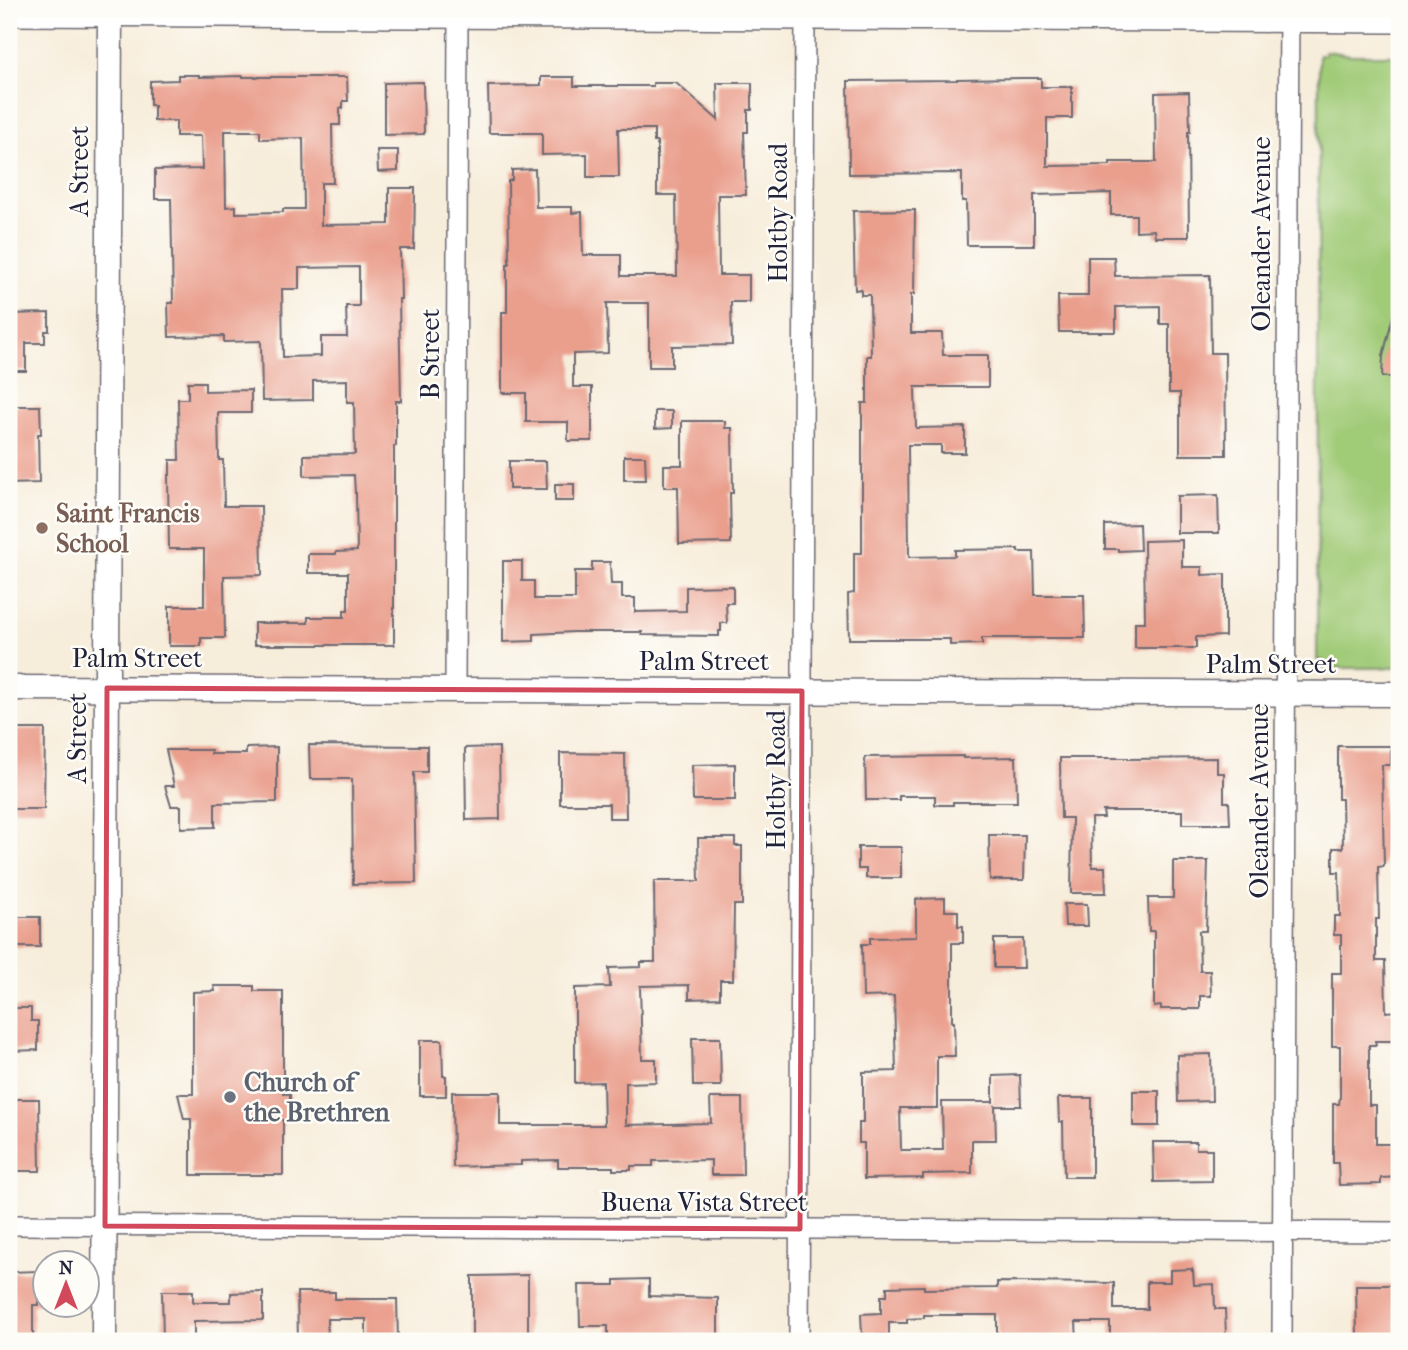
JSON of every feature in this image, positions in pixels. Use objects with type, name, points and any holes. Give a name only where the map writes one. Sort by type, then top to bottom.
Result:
[{"type":"street","points":[[9,16],[110,13],[458,18],[805,14],[1289,15],[1399,23]]},
{"type":"street","name":"A Street","points":[[104,1341],[110,13]]},
{"type":"street","name":"Holtby Road","points":[[799,1341],[805,14]]},
{"type":"street","name":"Oleander Avenue","points":[[1282,1341],[1289,15]]},
{"type":"street","name":"B Street","points":[[455,690],[458,18]]},
{"type":"street","name":"Palm Street","points":[[9,688],[1399,694]]},
{"type":"street","name":"Buena Vista Street","points":[[9,1225],[1399,1232]]},
{"type":"highlighted area","points":[[107,688],[802,691],[800,1229],[105,1226]]},
{"type":"green space","points":[[1325,51],[1351,55],[1399,55],[1399,668],[1321,668],[1321,661],[1325,661],[1317,660],[1319,55],[1325,55]]},
{"type":"building","points":[[178,75],[347,77],[348,101],[343,101],[343,108],[340,108],[340,125],[332,125],[333,183],[321,183],[321,225],[389,224],[389,188],[415,188],[414,249],[400,249],[401,401],[396,401],[394,446],[394,645],[254,645],[254,623],[308,623],[308,617],[344,617],[344,610],[348,610],[348,573],[308,573],[308,554],[357,551],[354,475],[304,476],[304,455],[355,454],[354,402],[347,402],[347,380],[313,381],[313,400],[262,401],[261,341],[224,342],[224,336],[169,337],[168,303],[173,303],[171,199],[155,199],[155,170],[202,169],[201,136],[176,136],[176,121],[154,121],[154,105],[150,105],[150,81],[178,80]],"holes":[[[225,131],[260,131],[260,139],[303,138],[304,209],[236,213],[236,206],[226,207]],[[359,267],[359,306],[346,306],[347,337],[321,337],[321,356],[283,357],[282,289],[299,289],[299,268]]]},
{"type":"building","points":[[541,77],[574,77],[574,86],[653,86],[653,83],[676,83],[718,120],[717,83],[752,83],[752,110],[748,110],[748,132],[744,132],[746,195],[718,195],[719,275],[749,275],[749,302],[731,302],[732,345],[672,346],[672,367],[649,367],[649,303],[607,303],[608,353],[573,354],[573,387],[592,387],[592,441],[568,441],[568,422],[526,422],[526,393],[502,393],[502,312],[507,312],[509,264],[508,181],[512,180],[512,170],[535,169],[536,207],[572,207],[572,213],[582,212],[583,255],[621,255],[621,276],[677,276],[676,195],[657,195],[657,142],[654,142],[654,129],[618,129],[619,177],[587,177],[587,154],[542,155],[542,133],[489,133],[488,86],[541,85]]},
{"type":"building","points":[[1041,78],[1041,87],[1072,87],[1072,118],[1047,118],[1047,166],[1156,162],[1155,93],[1189,92],[1189,237],[1155,237],[1154,230],[1136,231],[1136,215],[1111,215],[1111,193],[1034,195],[1034,245],[967,245],[962,173],[849,174],[848,81]]},
{"type":"building","points":[[423,82],[424,134],[384,135],[384,83]]},
{"type":"building","points":[[377,150],[398,150],[398,171],[378,172]]},
{"type":"building","points":[[915,210],[911,333],[942,333],[943,355],[988,355],[988,387],[915,387],[916,428],[965,427],[965,453],[941,453],[941,445],[908,445],[909,557],[955,556],[955,550],[1018,549],[1018,552],[1034,552],[1035,595],[1084,595],[1085,638],[982,638],[982,644],[950,645],[950,639],[849,639],[848,594],[854,593],[854,553],[862,553],[862,403],[867,403],[867,356],[871,356],[870,295],[861,295],[861,289],[855,290],[853,211]]},
{"type":"building","points":[[1088,257],[1114,257],[1115,276],[1210,275],[1211,353],[1225,353],[1226,455],[1180,455],[1180,393],[1169,393],[1169,324],[1160,324],[1160,306],[1116,307],[1116,332],[1059,332],[1058,296],[1088,296]]},
{"type":"building","points":[[49,313],[49,331],[45,331],[45,343],[26,343],[26,371],[9,371],[9,314]]},
{"type":"building","points":[[1393,316],[1399,317],[1399,377],[1382,377],[1383,356]]},
{"type":"building","points":[[188,382],[205,382],[205,391],[251,390],[251,413],[218,413],[219,460],[223,460],[224,506],[261,506],[262,575],[224,576],[225,638],[201,638],[201,646],[169,646],[169,606],[204,606],[204,549],[169,549],[168,475],[170,460],[179,460],[178,399],[188,399]]},
{"type":"building","points":[[9,406],[40,406],[39,483],[9,484]]},
{"type":"building","points":[[655,411],[672,411],[672,428],[655,429]]},
{"type":"building","points":[[682,421],[725,421],[725,428],[732,428],[731,543],[679,544],[678,487],[664,487],[664,465],[682,465]]},
{"type":"building","points":[[624,456],[645,456],[646,480],[624,480]]},
{"type":"building","points":[[509,461],[546,461],[547,489],[509,489]]},
{"type":"building","points":[[555,484],[574,484],[574,501],[555,501]]},
{"type":"building","points":[[1218,495],[1219,533],[1177,533],[1177,496]]},
{"type":"building","points":[[1139,524],[1140,550],[1105,549],[1105,525]]},
{"type":"building","points":[[1182,540],[1182,567],[1202,567],[1202,575],[1225,574],[1225,636],[1196,637],[1196,648],[1135,648],[1135,622],[1145,622],[1144,541]]},
{"type":"building","points":[[503,561],[522,561],[522,581],[534,581],[534,599],[575,599],[575,571],[592,571],[592,562],[610,562],[611,584],[622,584],[622,598],[635,598],[635,612],[686,611],[686,587],[733,586],[733,603],[726,603],[727,623],[721,623],[719,636],[574,632],[534,634],[534,641],[503,642]]},
{"type":"building","points":[[9,729],[45,729],[44,809],[9,809]]},
{"type":"building","points":[[309,745],[427,746],[427,772],[414,772],[416,883],[353,884],[352,779],[310,779]]},
{"type":"building","points":[[1338,746],[1391,746],[1391,765],[1382,765],[1384,866],[1378,867],[1379,919],[1376,919],[1376,961],[1385,961],[1386,1012],[1399,1011],[1399,1041],[1375,1041],[1376,1045],[1369,1045],[1369,1105],[1376,1105],[1376,1144],[1399,1144],[1399,1177],[1381,1178],[1381,1184],[1339,1185],[1338,1163],[1333,1163],[1333,1104],[1339,1104],[1340,1098],[1340,1046],[1332,1046],[1332,973],[1341,973],[1341,935],[1334,935],[1334,916],[1340,916],[1339,872],[1333,872],[1333,848],[1343,848],[1342,799],[1338,799]]},
{"type":"building","points":[[277,747],[277,802],[215,803],[215,827],[181,828],[181,806],[171,806],[165,786],[174,786],[166,750],[211,750],[211,754],[246,754],[246,748]]},
{"type":"building","points":[[499,747],[500,819],[466,820],[465,748]]},
{"type":"building","points":[[560,753],[625,754],[626,818],[609,818],[609,804],[560,804]]},
{"type":"building","points":[[865,757],[1016,757],[1017,802],[953,802],[953,805],[935,805],[935,796],[866,800]]},
{"type":"building","points":[[1060,758],[1217,758],[1217,773],[1224,773],[1224,802],[1229,802],[1230,824],[1182,824],[1182,811],[1103,811],[1104,818],[1091,818],[1092,867],[1105,867],[1106,893],[1071,893],[1072,818],[1061,818]]},
{"type":"building","points":[[735,764],[735,800],[693,800],[692,765]]},
{"type":"building","points":[[989,835],[1025,835],[1024,880],[990,880]]},
{"type":"building","points":[[698,838],[735,838],[735,846],[742,846],[742,905],[734,905],[733,980],[720,980],[720,998],[689,999],[689,985],[640,986],[642,1059],[656,1059],[656,1082],[626,1083],[626,1125],[711,1123],[710,1098],[742,1098],[743,1175],[711,1175],[711,1160],[653,1161],[653,1166],[631,1166],[631,1170],[613,1170],[613,1167],[558,1167],[558,1160],[521,1161],[521,1165],[453,1167],[452,1092],[500,1092],[500,1125],[604,1125],[603,1082],[575,1083],[575,988],[610,987],[609,968],[641,967],[641,962],[655,962],[654,881],[699,881]]},
{"type":"building","points":[[858,847],[901,847],[901,878],[866,878],[866,869],[858,869]]},
{"type":"building","points":[[1173,861],[1208,861],[1206,931],[1199,931],[1200,971],[1210,971],[1211,996],[1200,996],[1200,1009],[1154,1007],[1154,931],[1149,931],[1148,898],[1173,898]]},
{"type":"building","points":[[945,898],[945,911],[958,911],[958,926],[963,926],[963,943],[952,943],[955,1056],[937,1056],[937,1108],[900,1108],[901,1150],[943,1150],[942,1102],[993,1102],[993,1076],[1020,1075],[1021,1106],[995,1106],[996,1140],[972,1140],[972,1173],[923,1174],[923,1178],[864,1179],[864,1143],[859,1143],[859,1123],[863,1123],[863,1072],[896,1071],[894,996],[863,997],[862,944],[870,944],[870,938],[916,937],[916,899]]},
{"type":"building","points":[[1064,904],[1087,904],[1088,926],[1065,926]]},
{"type":"building","points":[[9,917],[40,917],[40,947],[9,947]]},
{"type":"building","points":[[994,939],[1023,939],[1024,968],[994,968]]},
{"type":"building","points":[[214,986],[254,986],[254,991],[283,991],[283,1094],[290,1094],[290,1119],[283,1120],[283,1175],[191,1175],[191,1119],[184,1119],[178,1094],[193,1094],[193,992],[215,991]]},
{"type":"building","points":[[9,1008],[31,1008],[31,1021],[38,1021],[38,1050],[9,1051]]},
{"type":"building","points":[[692,1038],[720,1038],[721,1086],[693,1086]]},
{"type":"building","points":[[420,1040],[442,1040],[446,1096],[420,1096]]},
{"type":"building","points":[[1211,1054],[1212,1101],[1178,1102],[1177,1055]]},
{"type":"building","points":[[1133,1091],[1159,1091],[1159,1126],[1133,1126]]},
{"type":"building","points":[[1058,1098],[1092,1098],[1092,1177],[1064,1177],[1063,1122],[1059,1122]]},
{"type":"building","points":[[9,1099],[39,1099],[40,1171],[9,1171]]},
{"type":"building","points":[[1153,1142],[1196,1142],[1196,1149],[1212,1149],[1212,1181],[1154,1182]]},
{"type":"building","points":[[1192,1269],[1194,1285],[1214,1284],[1215,1309],[1225,1309],[1226,1337],[1220,1337],[1220,1341],[1110,1341],[1110,1322],[1076,1322],[1077,1341],[997,1341],[997,1315],[924,1315],[924,1318],[907,1319],[907,1323],[889,1323],[889,1335],[862,1335],[861,1314],[881,1313],[881,1296],[887,1296],[887,1287],[997,1288],[997,1282],[1114,1283],[1114,1309],[1147,1309],[1147,1282],[1170,1282],[1170,1270]]},
{"type":"building","points":[[32,1271],[33,1341],[9,1341],[9,1272]]},
{"type":"building","points":[[528,1275],[528,1341],[472,1341],[472,1276]]},
{"type":"building","points":[[649,1279],[649,1296],[718,1298],[718,1340],[608,1341],[608,1326],[580,1326],[579,1285],[615,1285],[615,1280]]},
{"type":"building","points":[[1356,1285],[1396,1285],[1396,1341],[1357,1341]]},
{"type":"building","points":[[162,1291],[193,1291],[193,1302],[231,1302],[231,1293],[263,1292],[263,1320],[194,1321],[194,1338],[188,1338],[188,1341],[163,1341]]},
{"type":"building","points":[[297,1292],[335,1292],[335,1299],[397,1299],[398,1341],[366,1341],[366,1319],[327,1319],[327,1341],[298,1341]]},
{"type":"place","name":"Saint Francis School","points":[[42,528]]},
{"type":"place","name":"Church of the Brethren","points":[[230,1097]]}]
